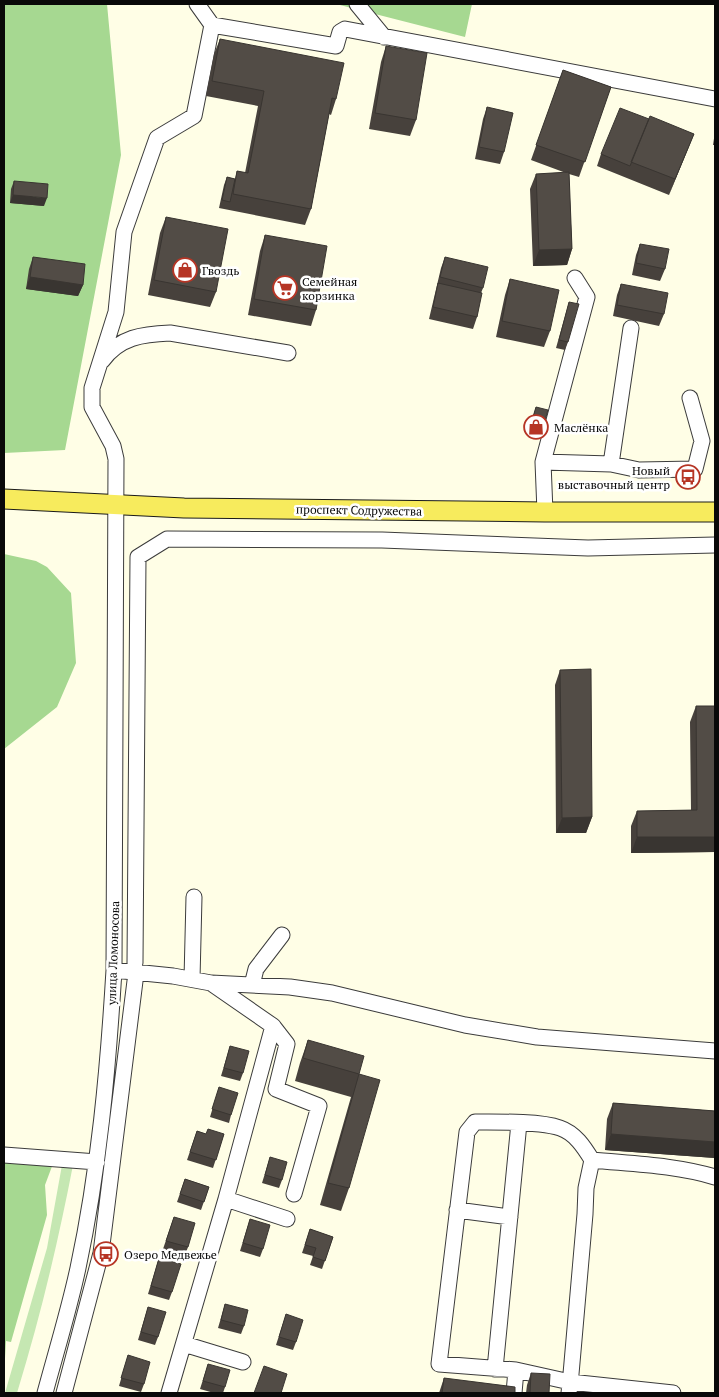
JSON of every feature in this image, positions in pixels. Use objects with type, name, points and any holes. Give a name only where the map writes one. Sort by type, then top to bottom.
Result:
[{"type":"main road","name":"проспект Содружества","points":[[4,499],[117,506],[544,512],[715,512]]},
{"type":"street","points":[[197,4],[212,25],[336,46],[340,32],[345,30],[715,99]]},
{"type":"street","points":[[357,4],[373,20],[384,37]]},
{"type":"street","name":"улица Ломоносова","points":[[45,1393],[78,1269],[97,1162],[110,1048],[114,970],[115,560],[117,506],[115,452],[92,407],[92,388],[96,370],[116,312],[124,232],[157,138],[194,116],[212,25]]},
{"type":"street","points":[[544,512],[543,462],[587,296],[575,278]]},
{"type":"street","points":[[611,464],[631,328]]},
{"type":"street","points":[[96,370],[108,353],[119,343],[132,337],[156,333],[170,333],[288,353]]},
{"type":"street","points":[[543,462],[611,464],[639,470],[695,469],[702,441],[690,398]]},
{"type":"street","points":[[134,963],[138,557],[167,539],[382,540],[588,548],[715,545]]},
{"type":"street","points":[[192,978],[194,897]]},
{"type":"street","points":[[252,985],[256,969],[282,935]]},
{"type":"street","points":[[114,970],[192,978],[211,983],[290,987],[332,993],[465,1025],[537,1037],[715,1051]]},
{"type":"street","points":[[64,1393],[100,1253],[135,981]]},
{"type":"street","points":[[211,983],[273,1026],[287,1044],[276,1089],[318,1106],[294,1194]]},
{"type":"street","points":[[169,1393],[226,1199],[273,1026]]},
{"type":"street","points":[[570,1388],[586,1188],[592,1160],[582,1143],[560,1128],[519,1123],[475,1122],[467,1132],[439,1364],[516,1370],[570,1388],[673,1393]]},
{"type":"street","points":[[495,1369],[519,1123]]},
{"type":"street","points":[[4,1155],[97,1162]]},
{"type":"street","points":[[592,1160],[695,1171],[715,1177]]},
{"type":"street","points":[[226,1199],[287,1219]]},
{"type":"street","points":[[457,1210],[510,1217]]},
{"type":"street","points":[[184,1344],[243,1362]]},
{"type":"street","points":[[514,1393],[516,1370]]},
{"type":"green space","points":[[4,4],[107,4],[121,155],[65,450],[4,453]]},
{"type":"green space","points":[[336,4],[472,4],[465,37]]},
{"type":"green space","points":[[4,554],[36,561],[47,567],[71,593],[76,663],[57,707],[4,749]]},
{"type":"green space","points":[[4,1158],[54,1161],[45,1185],[47,1215],[11,1342],[6,1341],[4,1376]]},
{"type":"green space","points":[[62,1165],[73,1165],[48,1280],[17,1393],[5,1393],[47,1248]]},
{"type":"building","points":[[220,39],[344,63],[336,99],[332,98],[311,209],[233,194],[237,171],[248,173],[264,91],[212,81]]},
{"type":"building","points":[[386,46],[427,53],[416,120],[375,113]]},
{"type":"building","points":[[563,70],[611,87],[585,162],[536,145]]},
{"type":"building","points":[[487,107],[513,113],[504,152],[479,147]]},
{"type":"building","points":[[620,108],[649,119],[630,166],[601,154]]},
{"type":"building","points":[[650,116],[694,134],[675,179],[631,162]]},
{"type":"building","points":[[569,172],[572,249],[539,250],[536,174]]},
{"type":"building","points":[[227,177],[235,179],[230,202],[222,200]]},
{"type":"building","points":[[14,181],[48,184],[47,198],[13,195]]},
{"type":"building","name":"Гвоздь","points":[[166,217],[228,229],[216,292],[154,280]]},
{"type":"building","name":"Семейная корзинка","points":[[265,235],[327,246],[316,310],[254,299]]},
{"type":"building","points":[[640,244],[669,249],[665,269],[636,263]]},
{"type":"building","points":[[33,257],[85,264],[83,285],[30,277]]},
{"type":"building","points":[[445,257],[488,267],[483,288],[440,277]]},
{"type":"building","points":[[510,279],[559,290],[550,331],[502,321]]},
{"type":"building","points":[[438,283],[482,293],[477,317],[433,307]]},
{"type":"building","points":[[621,284],[668,293],[664,314],[617,305]]},
{"type":"building","points":[[569,302],[579,304],[568,342],[559,340]]},
{"type":"building","points":[[536,407],[548,410],[542,431],[530,427]]},
{"type":"building","points":[[591,669],[592,817],[562,818],[560,670]]},
{"type":"building","points":[[696,706],[715,706],[715,837],[637,837],[637,811],[697,810]]},
{"type":"building","points":[[308,1040],[364,1056],[359,1074],[303,1058]]},
{"type":"building","points":[[230,1046],[249,1051],[243,1073],[224,1068]]},
{"type":"building","points":[[359,1074],[380,1080],[349,1188],[328,1183]]},
{"type":"building","points":[[219,1087],[238,1093],[231,1115],[212,1109]]},
{"type":"building","points":[[613,1103],[715,1111],[715,1142],[611,1134]]},
{"type":"building","points":[[208,1129],[224,1134],[216,1160],[190,1152],[197,1131],[206,1134]]},
{"type":"building","points":[[270,1157],[287,1162],[282,1180],[265,1175]]},
{"type":"building","points":[[185,1179],[209,1187],[204,1202],[180,1194]]},
{"type":"building","points":[[174,1217],[195,1223],[188,1247],[166,1241]]},
{"type":"building","points":[[250,1219],[270,1225],[263,1249],[243,1243]]},
{"type":"building","points":[[310,1229],[333,1237],[325,1261],[313,1257],[316,1248],[305,1245]]},
{"type":"building","points":[[159,1258],[181,1264],[172,1292],[151,1286]]},
{"type":"building","points":[[225,1304],[248,1310],[244,1326],[221,1320]]},
{"type":"building","points":[[148,1307],[166,1312],[158,1337],[141,1332]]},
{"type":"building","points":[[286,1314],[303,1320],[296,1342],[279,1337]]},
{"type":"building","points":[[128,1355],[150,1362],[144,1384],[121,1378]]},
{"type":"building","points":[[208,1364],[230,1370],[225,1387],[203,1381]]},
{"type":"building","points":[[264,1366],[287,1374],[281,1393],[254,1393]]},
{"type":"building","points":[[531,1373],[550,1374],[549,1393],[530,1393]]},
{"type":"building","points":[[444,1378],[515,1387],[515,1393],[442,1393]]},
{"type":"place","name":"Гвоздь","points":[[185,270]]},
{"type":"place","name":"Семейная корзинка","points":[[285,288]]},
{"type":"place","name":"Маслёнка","points":[[536,427]]},
{"type":"place","name":"Новый выставочный центр","points":[[688,477]]},
{"type":"place","name":"Озеро Медвежье","points":[[106,1254]]}]
